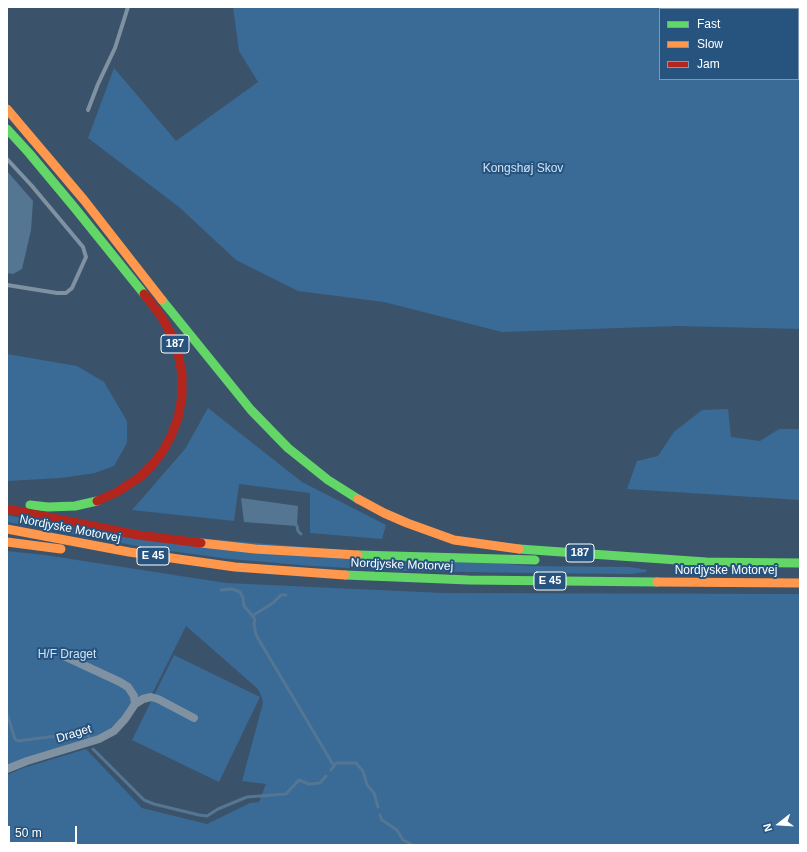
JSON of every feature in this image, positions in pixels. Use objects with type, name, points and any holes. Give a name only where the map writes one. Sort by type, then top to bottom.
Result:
[{"type":"highway","name":"187","points":[[7,109],[84,200],[184,328],[251,410],[288,448],[328,480],[384,513],[454,540],[518,550],[706,562]]},
{"type":"highway","name":"187","points":[[7,129],[74,207],[161,316],[171,334],[178,353],[182,374],[182,396],[178,418],[171,436],[163,452],[153,464],[129,485],[95,502],[75,506],[48,507],[7,501]]},
{"type":"highway","name":"Nordjyske Motorvej","points":[[7,509],[138,535],[255,549],[369,556],[800,563]]},
{"type":"highway","name":"Nordjyske Motorvej","points":[[7,529],[129,552],[227,566],[300,573],[469,580],[800,583]]},
{"type":"highway","points":[[7,542],[72,551]]},
{"type":"highway","points":[[88,554],[171,566],[300,573]]},
{"type":"street","points":[[64,656],[120,682],[128,688],[134,696],[135,704],[143,699],[151,697],[158,699],[194,718]]},
{"type":"street","name":"Draget","points":[[7,769],[27,761],[82,745],[109,734],[126,719],[135,704]]},
{"type":"lane","points":[[88,110],[98,84],[115,48],[128,7]]},
{"type":"lane","points":[[7,159],[32,186],[83,247],[86,257],[72,288],[66,293],[57,293],[7,285]]},
{"type":"green space","name":"Kongshøj Skov","points":[[233,7],[800,7],[800,329],[677,326],[502,332],[384,302],[298,291],[236,260],[179,207],[88,138],[114,68],[176,141],[258,82],[239,51]]},
{"type":"green space","points":[[7,354],[77,366],[104,382],[127,421],[127,443],[114,466],[95,473],[61,478],[7,481]]},
{"type":"green space","points":[[208,408],[302,482],[386,525],[382,539],[310,533],[310,493],[239,484],[234,521],[132,510],[185,449]]},
{"type":"green space","points":[[728,409],[731,437],[760,441],[779,429],[800,429],[800,500],[627,489],[637,461],[658,456],[674,432],[702,410]]},
{"type":"green space","points":[[7,515],[65,527],[531,566],[630,567],[647,570],[646,572],[631,574],[405,571],[312,566],[230,559],[148,548],[7,522]]},
{"type":"green space","name":"H/F Draget","points":[[7,551],[45,555],[226,583],[443,593],[800,594],[800,845],[7,845],[7,775],[23,768],[86,749],[142,808],[207,824],[250,803],[259,802],[266,784],[242,781],[263,703],[258,689],[186,626],[153,692],[131,705],[124,717],[109,730],[96,738],[7,765]]},
{"type":"green space","points":[[174,655],[260,697],[219,782],[132,740]]},
{"type":"shaded area","points":[[7,171],[33,201],[31,230],[22,269],[13,274],[7,273]]},
{"type":"shaded area","points":[[241,498],[298,506],[297,526],[244,522]]},
{"type":"waterway","points":[[297,526],[298,531],[301,534]]},
{"type":"waterway","points":[[221,590],[232,589],[240,592],[243,598],[244,606],[255,619],[254,624],[256,635],[334,766]]},
{"type":"waterway","points":[[252,616],[273,603],[281,595],[286,595]]},
{"type":"waterway","points":[[7,714],[15,739],[18,741],[86,732],[90,738]]},
{"type":"waterway","points":[[93,749],[144,800],[154,804],[207,816],[218,809],[247,797],[286,794],[299,780],[309,784],[320,783],[326,776]]},
{"type":"waterway","points":[[331,770],[336,763],[356,763],[363,771],[367,785],[374,793],[378,807]]},
{"type":"waterway","points":[[380,815],[382,820],[397,830],[403,840],[413,845]]},
{"type":"traffic: fast","points":[[7,129],[74,207],[144,294]]},
{"type":"traffic: fast","points":[[162,300],[251,410],[288,448],[328,480],[358,499]]},
{"type":"traffic: fast","points":[[30,505],[48,507],[75,506],[97,501]]},
{"type":"traffic: fast","points":[[519,549],[706,562]]},
{"type":"traffic: fast","points":[[358,555],[535,560]]},
{"type":"traffic: fast","points":[[697,562],[800,563]]},
{"type":"traffic: fast","points":[[345,575],[469,580],[657,582]]},
{"type":"traffic: slow","points":[[7,109],[84,200],[162,300]]},
{"type":"traffic: slow","points":[[358,499],[407,523],[454,540],[519,549]]},
{"type":"traffic: slow","points":[[7,529],[129,552],[235,567],[345,575]]},
{"type":"traffic: slow","points":[[7,542],[61,549]]},
{"type":"traffic: slow","points":[[201,543],[255,549],[358,555]]},
{"type":"traffic: slow","points":[[657,582],[800,583]]},
{"type":"traffic: jam","points":[[97,501],[117,492],[140,477],[153,464],[163,451],[178,418],[182,396],[182,374],[178,353],[171,334],[161,316],[144,294]]},
{"type":"traffic: jam","points":[[7,509],[138,535],[201,543]]}]
